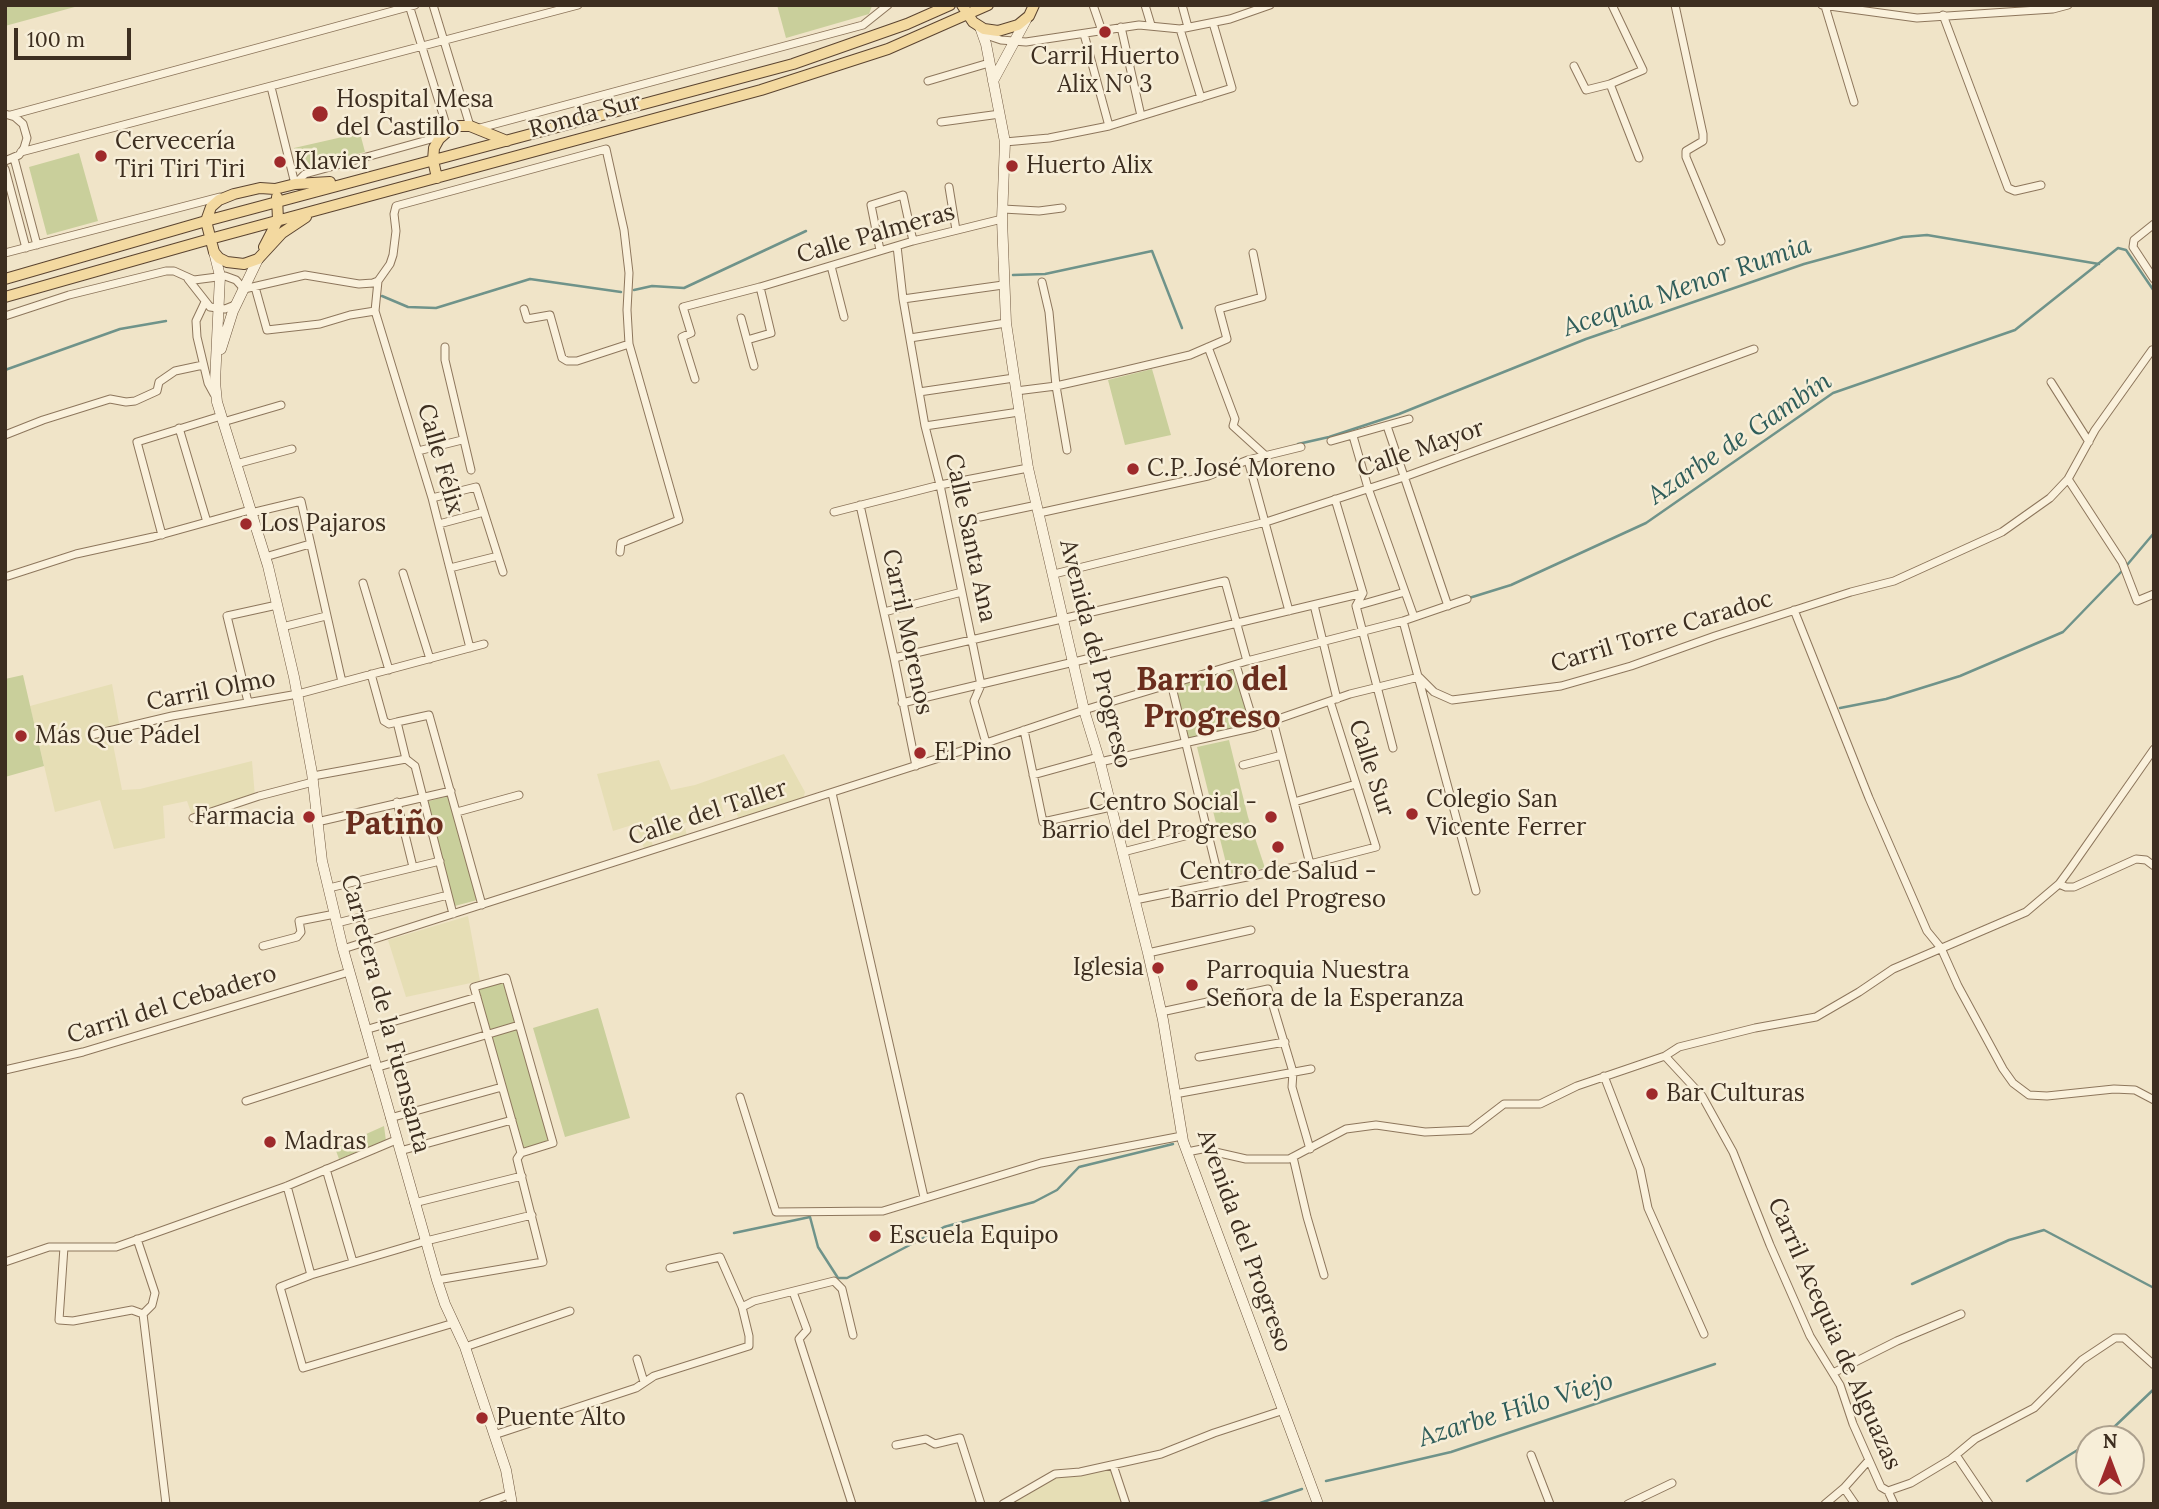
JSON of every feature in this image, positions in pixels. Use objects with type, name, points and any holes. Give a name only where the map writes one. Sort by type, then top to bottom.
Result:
[{"type":"main road","name":"Ronda Sur","points":[[5,279],[206,221],[793,64],[907,24],[950,5]]},
{"type":"main road","name":"Ronda Sur","points":[[5,297],[278,220],[787,83],[888,49],[964,10],[988,5]]},
{"type":"main road","points":[[964,10],[982,30],[991,31],[1018,25],[1033,9]]},
{"type":"main road","points":[[993,81],[1033,9]]},
{"type":"main road","name":"Avenida del Progreso","points":[[982,30],[1005,142],[1003,285],[1006,323],[1028,468],[1084,710],[1148,953],[1182,1136],[1318,1504]]},
{"type":"main road","points":[[437,178],[433,148],[445,133],[459,126],[475,127],[507,141]]},
{"type":"main road","points":[[319,210],[282,233],[258,259],[243,264],[219,258],[214,251],[206,221],[211,207],[219,200],[234,194],[260,188],[275,189],[295,184],[315,184],[378,175]]},
{"type":"main road","points":[[258,259],[278,220],[279,202],[275,189]]},
{"type":"main road","name":"Carretera de la Fuensanta","points":[[214,251],[219,310],[217,400],[265,557],[298,694],[313,779],[317,822],[343,950],[437,1280],[465,1347],[512,1499]]},
{"type":"main road","name":"Carretera de la Fuensanta","points":[[216,363],[236,303],[258,259]]},
{"type":"street","points":[[433,5],[475,127],[859,27],[888,5]]},
{"type":"street","points":[[5,161],[22,152],[578,5]]},
{"type":"street","points":[[876,15],[877,5]]},
{"type":"street","points":[[1093,5],[1102,31]]},
{"type":"street","points":[[1145,5],[1151,25]]},
{"type":"street","points":[[1182,5],[1184,28],[1201,98]]},
{"type":"street","points":[[982,30],[994,39],[1035,41],[1121,27],[1151,25],[1184,28],[1213,23],[1270,5]]},
{"type":"street","points":[[1574,66],[1586,90],[1643,70],[1612,5]]},
{"type":"street","points":[[1675,5],[1703,134],[1703,141],[1686,152],[1686,157],[1721,241]]},
{"type":"street","points":[[1854,102],[1823,6],[1909,18],[2068,5]]},
{"type":"street","points":[[8,115],[411,6],[445,133],[305,174],[295,184]]},
{"type":"street","points":[[1943,15],[2008,188],[2015,191],[2041,185]]},
{"type":"street","points":[[1005,142],[1049,138],[1109,126],[1233,88],[1213,23]]},
{"type":"street","points":[[1121,27],[1141,116]]},
{"type":"street","points":[[1084,34],[1109,126]]},
{"type":"street","points":[[928,81],[989,63]]},
{"type":"street","points":[[1610,83],[1639,158]]},
{"type":"street","points":[[271,87],[295,184]]},
{"type":"street","points":[[941,122],[1000,114]]},
{"type":"street","points":[[8,115],[19,120],[25,129],[26,143],[22,152]]},
{"type":"street","points":[[5,316],[69,295],[166,271],[174,271],[202,281],[215,277],[236,280],[243,289],[305,275],[359,285],[378,281],[393,255],[396,206],[606,149],[624,230],[629,273],[629,344],[679,520],[621,543],[620,552]]},
{"type":"street","points":[[14,158],[37,245]]},
{"type":"street","points":[[5,169],[26,248]]},
{"type":"street","points":[[949,187],[956,230]]},
{"type":"street","points":[[5,253],[234,194]]},
{"type":"street","points":[[880,250],[871,205],[903,195],[912,242]]},
{"type":"street","name":"Calle Palmeras","points":[[695,379],[682,337],[691,333],[683,307],[760,287],[1003,214],[1062,208]]},
{"type":"street","points":[[2154,225],[2134,240],[2133,247],[2154,279]]},
{"type":"street","name":"Calle Santa Ana","points":[[897,246],[903,299],[925,426],[940,485],[981,685],[974,701],[986,743]]},
{"type":"street","points":[[1016,391],[1056,386],[1190,355],[1227,339],[1219,309],[1262,297],[1252,253]]},
{"type":"street","points":[[831,266],[844,317]]},
{"type":"street","points":[[185,276],[203,300],[219,310],[232,307],[236,303]]},
{"type":"street","points":[[215,277],[203,287],[203,300],[196,321],[203,365],[217,400]]},
{"type":"street","name":"Calle Félix","points":[[378,281],[375,311],[432,498],[470,648]]},
{"type":"street","points":[[1042,282],[1049,312],[1056,386],[1067,450]]},
{"type":"street","points":[[903,299],[1003,285]]},
{"type":"street","points":[[255,287],[267,330],[320,324],[375,311]]},
{"type":"street","points":[[747,340],[771,333],[760,287]]},
{"type":"street","points":[[524,309],[527,320],[550,315],[562,358],[567,361],[584,359],[629,344]]},
{"type":"street","points":[[741,318],[754,366]]},
{"type":"street","points":[[910,338],[1006,323]]},
{"type":"street","points":[[444,347],[462,440],[471,470]]},
{"type":"street","points":[[1208,347],[1234,419],[1234,426],[1266,456]]},
{"type":"street","name":"Calle Mayor","points":[[1054,574],[1266,522],[1404,477],[1754,349]]},
{"type":"street","name":"Carril Torre Caradoc","points":[[1419,677],[1434,692],[1452,701],[1561,686],[1631,666],[1794,610],[1894,581],[2002,531],[2050,498],[2068,479],[2089,442],[2152,350]]},
{"type":"street","points":[[5,435],[110,399],[135,401],[157,391],[159,382],[175,371],[203,365]]},
{"type":"street","points":[[919,392],[1014,378]]},
{"type":"street","points":[[2051,382],[2089,442]]},
{"type":"street","points":[[162,535],[137,442],[179,428],[281,405]]},
{"type":"street","points":[[925,426],[1019,412]]},
{"type":"street","points":[[1331,441],[1409,419]]},
{"type":"street","points":[[1387,426],[1448,606]]},
{"type":"street","points":[[179,428],[207,522]]},
{"type":"street","points":[[1353,436],[1368,488],[1413,617]]},
{"type":"street","points":[[418,451],[462,440]]},
{"type":"street","points":[[980,517],[1038,509],[1208,476],[1248,460],[1301,447]]},
{"type":"street","points":[[236,464],[292,449]]},
{"type":"street","points":[[1248,460],[1289,611]]},
{"type":"street","points":[[834,512],[940,485],[1028,468]]},
{"type":"street","points":[[2068,479],[2122,562],[2137,601],[2154,594]]},
{"type":"street","points":[[432,498],[476,487],[503,572]]},
{"type":"street","points":[[1335,499],[1363,593],[1356,606],[1393,748]]},
{"type":"street","points":[[8,576],[76,554],[300,501],[342,682]]},
{"type":"street","name":"Carril Morenos","points":[[860,505],[916,766]]},
{"type":"street","points":[[439,524],[484,512]]},
{"type":"street","points":[[265,557],[310,544]]},
{"type":"street","points":[[450,568],[498,556]]},
{"type":"street","points":[[403,573],[430,659]]},
{"type":"street","points":[[894,657],[1225,581],[1247,662]]},
{"type":"street","points":[[362,583],[389,670]]},
{"type":"street","points":[[884,612],[962,592]]},
{"type":"street","points":[[1356,606],[1405,592]]},
{"type":"street","points":[[902,703],[1363,593]]},
{"type":"street","name":"Calle del Taller","points":[[343,950],[1084,710],[1236,664],[1403,621],[1467,599]]},
{"type":"street","points":[[248,702],[227,616],[277,605]]},
{"type":"street","name":"Calle Sur","points":[[1310,864],[1376,847],[1333,700],[1314,605]]},
{"type":"street","points":[[1794,610],[1869,797],[1927,930],[1941,948],[1958,986],[2013,1083],[2029,1095],[2047,1096],[2114,1089],[2135,1090],[2154,1100]]},
{"type":"street","points":[[282,627],[326,616]]},
{"type":"street","points":[[1403,621],[1476,891]]},
{"type":"street","name":"Carril Olmo","points":[[92,736],[172,716],[298,694],[484,644]]},
{"type":"street","points":[[1236,664],[1255,727]]},
{"type":"street","points":[[371,674],[384,721],[389,724],[429,715],[482,905]]},
{"type":"street","points":[[1033,775],[1255,727],[1333,700],[1419,677]]},
{"type":"street","points":[[1171,683],[1220,883]]},
{"type":"street","points":[[1135,900],[1310,864],[1273,721]]},
{"type":"street","points":[[397,722],[406,759],[415,766],[453,914]]},
{"type":"street","points":[[1024,730],[1043,822],[1111,807]]},
{"type":"street","points":[[1187,1152],[1202,1149],[1247,1159],[1293,1157],[1346,1129],[1376,1125],[1424,1132],[1470,1129],[1504,1104],[1540,1104],[1577,1086],[1665,1056],[1679,1047],[1755,1028],[1816,1017],[1893,969],[2026,912],[2059,884],[2154,749]]},
{"type":"street","points":[[1243,765],[1282,755]]},
{"type":"street","points":[[192,818],[313,779],[406,759]]},
{"type":"street","points":[[1294,802],[1356,784]]},
{"type":"street","points":[[317,822],[451,791]]},
{"type":"street","points":[[832,793],[924,1197]]},
{"type":"street","points":[[457,812],[519,795]]},
{"type":"street","points":[[397,802],[413,867]]},
{"type":"street","points":[[1123,852],[1208,831]]},
{"type":"street","points":[[2059,884],[2074,887],[2136,859],[2146,860],[2154,866]]},
{"type":"street","points":[[329,888],[440,862]]},
{"type":"street","points":[[263,946],[297,937],[301,932],[299,921],[336,918],[448,895]]},
{"type":"street","points":[[1148,953],[1251,930]]},
{"type":"street","name":"Carril del Cebadero","points":[[5,1070],[83,1052],[349,972]]},
{"type":"street","points":[[437,1280],[543,1262],[517,1159],[521,1153],[553,1143],[506,978],[474,987],[521,1153]]},
{"type":"street","points":[[1161,1012],[1268,989],[1293,1072],[1292,1087],[1310,1149]]},
{"type":"street","points":[[365,1030],[477,997]]},
{"type":"street","points":[[246,1101],[519,1025]]},
{"type":"street","points":[[1199,1057],[1285,1042]]},
{"type":"street","name":"Carril Acequia de Alguazas","points":[[1665,1056],[1702,1096],[1734,1152],[1770,1245],[1810,1336],[1840,1385],[1881,1487],[1888,1491],[1911,1483],[1956,1455],[1975,1439],[2034,1408],[2082,1360],[2115,1338],[2124,1338],[2154,1365]]},
{"type":"street","points":[[1175,1094],[1311,1069]]},
{"type":"street","points":[[1604,1076],[1640,1169],[1648,1208],[1704,1334]]},
{"type":"street","points":[[390,1118],[502,1087]]},
{"type":"street","points":[[740,1097],[776,1212],[883,1211],[1041,1163],[1182,1136]]},
{"type":"street","points":[[400,1151],[512,1120]]},
{"type":"street","points":[[5,1262],[49,1247],[116,1247],[287,1186],[397,1140]]},
{"type":"street","points":[[1293,1157],[1324,1275]]},
{"type":"street","points":[[326,1169],[353,1262]]},
{"type":"street","points":[[414,1203],[522,1176]]},
{"type":"street","points":[[287,1186],[311,1275]]},
{"type":"street","points":[[454,1323],[303,1368],[280,1287],[311,1275],[426,1241],[531,1215]]},
{"type":"street","points":[[137,1239],[155,1293],[152,1305],[143,1314]]},
{"type":"street","points":[[64,1247],[59,1320],[73,1321],[132,1310],[143,1314]]},
{"type":"street","points":[[494,1435],[636,1388],[654,1376],[748,1346],[749,1336],[742,1307],[720,1257],[670,1268]]},
{"type":"street","points":[[742,1307],[754,1301],[834,1281],[842,1289],[853,1335]]},
{"type":"street","points":[[793,1292],[807,1330],[799,1339],[852,1504]]},
{"type":"street","points":[[465,1347],[570,1311]]},
{"type":"street","points":[[143,1314],[166,1504]]},
{"type":"street","points":[[1833,1373],[1897,1341],[1961,1314]]},
{"type":"street","points":[[637,1359],[644,1382]]},
{"type":"street","points":[[1003,1504],[1055,1474],[1161,1454],[1284,1410]]},
{"type":"street","points":[[896,1446],[926,1439],[935,1444],[960,1438],[981,1504]]},
{"type":"street","points":[[1531,1455],[1550,1504]]},
{"type":"street","points":[[1956,1455],[1989,1504]]},
{"type":"street","points":[[1825,1504],[1844,1488],[1869,1460]]},
{"type":"street","points":[[1113,1465],[1126,1504]]},
{"type":"street","points":[[1628,1504],[1672,1483]]},
{"type":"street","points":[[1844,1488],[1855,1504]]},
{"type":"street","points":[[1888,1491],[1894,1504]]},
{"type":"street","points":[[483,1504],[512,1499]]},
{"type":"shaded area","points":[[112,684],[121,734],[112,739],[122,790],[140,789],[252,761],[255,797],[193,818],[187,801],[163,806],[165,838],[114,849],[100,800],[55,812],[30,706]]},
{"type":"shaded area","points":[[784,754],[805,792],[803,799],[738,818],[733,799],[721,802],[725,818],[715,819],[712,812],[704,814],[700,810],[692,811],[691,822],[684,823],[687,836],[671,841],[666,820],[648,826],[653,846],[644,848],[635,824],[613,831],[597,774],[659,760],[671,790],[695,785]]},
{"type":"shaded area","points":[[468,916],[480,981],[406,997],[388,940]]},
{"type":"shaded area","points":[[1113,1465],[1126,1504],[1011,1504],[1055,1474]]},
{"type":"green space","points":[[5,5],[82,5],[5,26]]},
{"type":"green space","points":[[777,5],[872,6],[869,14],[786,38]]},
{"type":"green space","points":[[360,133],[365,152],[299,169],[294,148]]},
{"type":"green space","points":[[79,153],[98,221],[47,235],[29,167]]},
{"type":"green space","points":[[1152,369],[1171,435],[1125,445],[1108,380]]},
{"type":"green space","points":[[1236,665],[1255,727],[1186,743],[1171,683]]},
{"type":"green space","name":"Más Que Pádel","points":[[23,675],[44,766],[5,777],[5,679]]},
{"type":"green space","points":[[1229,740],[1248,817],[1265,868],[1229,875],[1197,747]]},
{"type":"green space","points":[[453,795],[481,899],[451,907],[425,802]]},
{"type":"green space","points":[[506,978],[553,1143],[521,1153],[474,987]]},
{"type":"green space","points":[[598,1008],[630,1118],[565,1137],[533,1028]]},
{"type":"green space","points":[[384,1126],[386,1141],[339,1159],[335,1148]]},
{"type":"waterway","name":"Acequia Menor Rumia","points":[[634,290],[652,286],[684,288],[806,231]]},
{"type":"waterway","name":"Acequia Menor Rumia","points":[[1298,444],[1329,437],[1399,414],[1586,339],[1804,264],[1903,237],[1927,235],[2099,264]]},
{"type":"waterway","name":"Azarbe de Gambín","points":[[1469,598],[1511,585],[1646,523],[1833,393],[2015,330],[2118,248],[2126,250],[2154,291]]},
{"type":"waterway","name":"Acequia Menor Rumia","points":[[1013,275],[1045,274],[1152,251],[1182,328]]},
{"type":"waterway","name":"Acequia Menor Rumia","points":[[382,296],[408,307],[436,308],[530,279],[621,292]]},
{"type":"waterway","name":"Acequia Menor Rumia","points":[[5,370],[120,329],[166,321]]},
{"type":"waterway","points":[[2127,565],[2154,533]]},
{"type":"waterway","points":[[1840,708],[1886,699],[1960,676],[2063,632],[2122,571]]},
{"type":"waterway","points":[[734,1233],[810,1217],[818,1247],[838,1278],[847,1278],[944,1227],[1034,1202],[1057,1190],[1079,1167],[1173,1144]]},
{"type":"waterway","name":"Azarbe Hilo Viejo","points":[[1912,1284],[2009,1240],[2044,1230],[2154,1288]]},
{"type":"waterway","name":"Azarbe Hilo Viejo","points":[[1326,1481],[1451,1452],[1715,1364]]},
{"type":"waterway","points":[[2116,1425],[2154,1389]]},
{"type":"waterway","points":[[2027,1481],[2075,1452]]},
{"type":"waterway","name":"Azarbe Hilo Viejo","points":[[1257,1504],[1302,1489]]},
{"type":"place","name":"Carril Huerto Alix Nº 3","points":[[1105,32]]},
{"type":"place","name":"Hospital Mesa del Castillo","points":[[320,114]]},
{"type":"place","name":"Cervecería Tiri Tiri Tiri","points":[[101,156]]},
{"type":"place","name":"Klavier","points":[[280,162]]},
{"type":"place","name":"Huerto Alix","points":[[1012,166]]},
{"type":"place","name":"C.P. José Moreno","points":[[1133,469]]},
{"type":"place","name":"Los Pajaros","points":[[246,524]]},
{"type":"place","name":"Más Que Pádel","points":[[21,736]]},
{"type":"place","name":"El Pino","points":[[920,753]]},
{"type":"place","name":"Colegio San Vicente Ferrer","points":[[1412,814]]},
{"type":"place","name":"Farmacia","points":[[309,817]]},
{"type":"place","name":"Centro Social - Barrio del Progreso","points":[[1271,817]]},
{"type":"place","name":"Centro de Salud - Barrio del Progreso","points":[[1278,847]]},
{"type":"place","name":"Iglesia","points":[[1158,968]]},
{"type":"place","name":"Parroquia Nuestra Señora de la Esperanza","points":[[1192,985]]},
{"type":"place","name":"Bar Culturas","points":[[1652,1094]]},
{"type":"place","name":"Madras","points":[[270,1142]]},
{"type":"place","name":"Escuela Equipo","points":[[875,1236]]},
{"type":"place","name":"Puente Alto","points":[[482,1418]]},
{"type":"district","name":"Barrio del Progreso","points":[[1212,700]]},
{"type":"district","name":"Patiño","points":[[394,825]]}]
